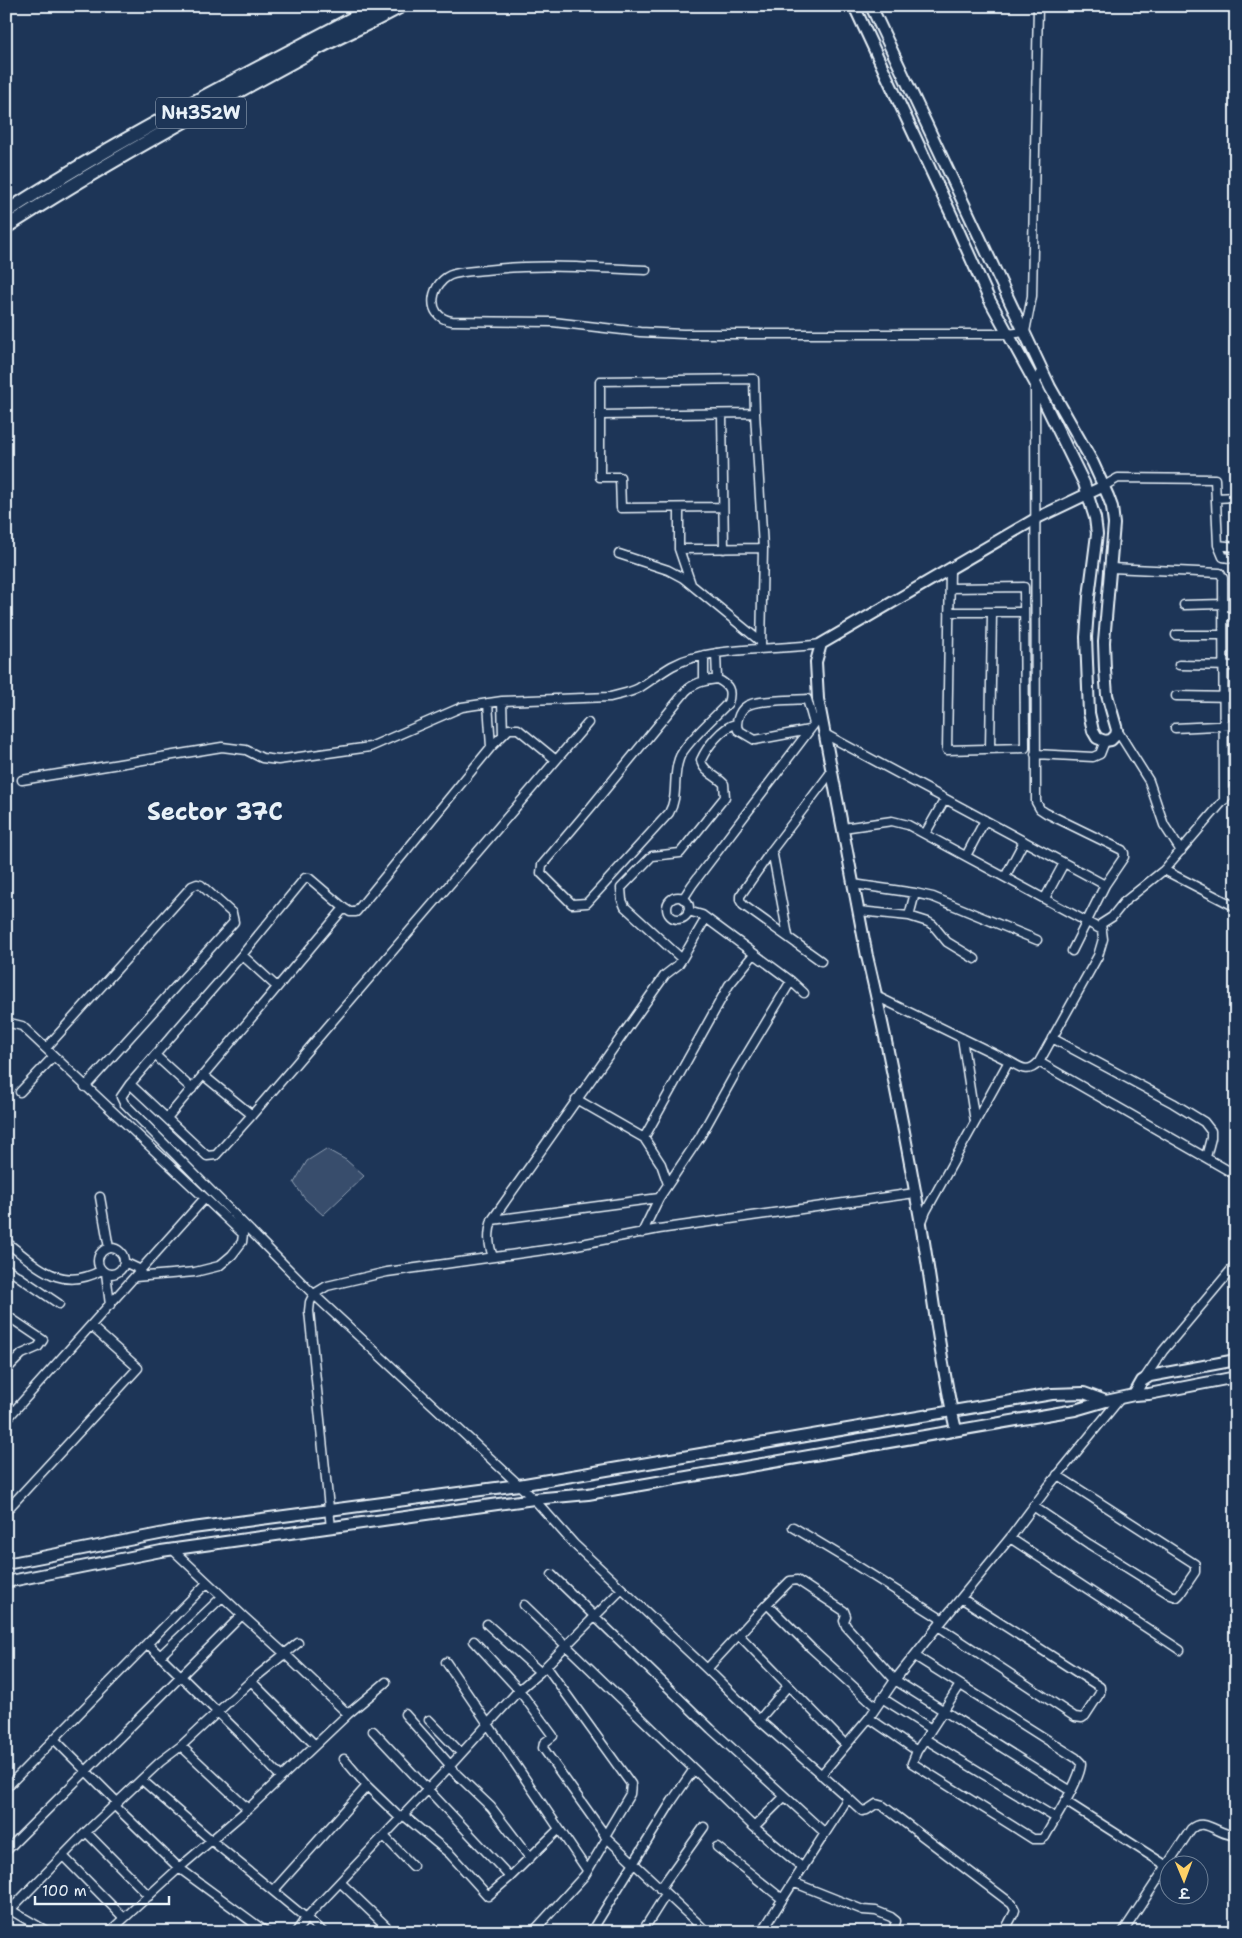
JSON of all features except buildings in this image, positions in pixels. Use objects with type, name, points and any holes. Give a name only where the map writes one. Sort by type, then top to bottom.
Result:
[{"type":"highway","name":"NH352W","points":[[6,227],[57,194],[376,6]]},
{"type":"highway","name":"NH352W","points":[[6,212],[94,158],[311,46],[401,6]]},
{"type":"street","points":[[854,6],[952,216],[988,299],[1035,383],[1084,483],[1095,518],[1097,534],[1088,597],[1086,637],[1089,713],[1092,730],[1097,738],[1105,741],[1111,740],[1116,736],[1117,730]]},
{"type":"street","points":[[871,6],[1042,370],[1104,486],[1112,507],[1114,524],[1104,642],[1107,695],[1117,730],[1149,781],[1164,825],[1181,851]]},
{"type":"street","points":[[1025,332],[1032,296],[1038,6]]},
{"type":"street","points":[[646,270],[531,267],[496,268],[455,273],[444,278],[438,286],[433,301],[436,314],[443,320],[553,322],[640,332],[683,334],[1008,334],[1025,332]]},
{"type":"street","points":[[1042,370],[1035,383],[1035,797],[1040,809],[1122,850],[1124,853],[1124,857],[1105,885],[1086,920],[1072,951]]},
{"type":"street","points":[[723,507],[621,508],[620,477],[600,477],[600,381],[754,379],[763,548],[761,645]]},
{"type":"street","points":[[601,414],[755,413]]},
{"type":"street","points":[[722,414],[724,548]]},
{"type":"street","points":[[22,780],[222,747],[246,750],[262,758],[278,760],[370,747],[462,707],[502,701],[602,698],[628,693],[682,661],[704,655],[761,645],[821,644],[1036,518],[1118,478],[1215,479],[1218,545],[1223,557],[1236,559]]},
{"type":"street","points":[[1216,498],[1236,498]]},
{"type":"street","points":[[679,508],[680,549],[691,584]]},
{"type":"street","points":[[1218,545],[1236,547]]},
{"type":"street","points":[[680,549],[763,548]]},
{"type":"street","points":[[619,554],[673,572],[691,584],[761,645]]},
{"type":"street","points":[[950,568],[947,750],[1025,748],[1024,587],[950,588]]},
{"type":"street","points":[[1111,568],[1220,573],[1223,578],[1224,801]]},
{"type":"street","points":[[1184,604],[1223,604]]},
{"type":"street","points":[[949,612],[1024,612]]},
{"type":"street","points":[[990,749],[992,612]]},
{"type":"street","points":[[1223,616],[1236,616]]},
{"type":"street","points":[[1176,635],[1222,635]]},
{"type":"street","points":[[821,644],[816,662],[821,715],[921,1225],[944,1373],[956,1430]]},
{"type":"street","points":[[716,653],[717,679]]},
{"type":"street","points":[[704,655],[704,681]]},
{"type":"street","points":[[1179,665],[1236,666]]},
{"type":"street","points":[[717,679],[730,688],[731,692],[728,703],[682,753],[677,768],[676,796],[669,813],[587,903],[572,904],[542,873],[542,865],[691,685],[704,681],[717,679]]},
{"type":"street","points":[[1176,696],[1236,696]]},
{"type":"street","points":[[807,699],[812,727],[755,740],[738,730],[736,724],[740,713],[750,704],[807,699]]},
{"type":"street","points":[[502,701],[503,735]]},
{"type":"street","points":[[488,703],[491,747]]},
{"type":"street","points":[[683,899],[821,715]]},
{"type":"street","points":[[130,1084],[210,1157],[216,1156],[588,723]]},
{"type":"street","points":[[682,959],[626,907],[622,900],[621,888],[652,856],[680,853],[718,807],[725,797],[724,784],[701,764],[701,760],[722,732],[729,725],[736,724]]},
{"type":"street","points":[[1175,728],[1236,725]]},
{"type":"street","points":[[556,760],[518,729],[509,729],[491,747],[356,912],[350,912],[344,908],[307,877],[130,1084],[121,1097],[124,1103],[314,1294],[534,1499],[574,1544],[707,1668],[759,1720],[864,1811],[873,1805],[880,1804],[1012,1904],[1015,1910],[1014,1914],[1004,1932]]},
{"type":"street","points":[[825,734],[1105,885]]},
{"type":"street","points":[[1035,754],[1093,757],[1100,754],[1105,741]]},
{"type":"street","points":[[821,961],[743,905],[740,896],[772,850],[832,772]]},
{"type":"street","points":[[876,996],[1008,1062],[1031,1069],[1039,1062],[1098,956],[1103,939],[1101,924],[1112,917],[1122,904],[1164,870],[1236,786]]},
{"type":"street","points":[[925,834],[945,799]]},
{"type":"street","points":[[966,856],[984,820]]},
{"type":"street","points":[[843,828],[892,821],[908,825],[1102,930]]},
{"type":"street","points":[[1005,877],[1024,841]]},
{"type":"street","points":[[772,850],[788,936]]},
{"type":"street","points":[[1045,898],[1064,863]]},
{"type":"street","points":[[1164,870],[1236,907]]},
{"type":"street","points":[[854,884],[915,893],[943,901],[1038,940]]},
{"type":"street","points":[[46,1048],[192,886],[201,885],[232,913],[234,922],[86,1087]]},
{"type":"street","points":[[909,916],[915,893]]},
{"type":"street","points":[[677,897],[683,899],[688,904],[688,911],[685,916],[679,919],[672,918],[667,906],[670,900],[677,897]]},
{"type":"street","points":[[167,1118],[344,908]]},
{"type":"street","points":[[688,911],[696,912],[706,918],[791,981],[804,993]]},
{"type":"street","points":[[859,911],[909,916],[933,926],[947,942],[975,959]]},
{"type":"street","points":[[493,1258],[488,1242],[488,1233],[492,1220],[665,975],[678,965],[706,918]]},
{"type":"street","points":[[644,1138],[730,985],[754,954]]},
{"type":"street","points":[[242,955],[277,987]]},
{"type":"street","points":[[642,1233],[659,1198],[700,1137],[734,1074],[791,981]]},
{"type":"street","points":[[6,1022],[22,1026],[243,1234],[242,1242],[232,1255],[219,1266],[210,1269],[135,1278]]},
{"type":"street","points":[[962,1038],[975,1122]]},
{"type":"street","points":[[1052,1038],[1204,1122],[1211,1131],[1206,1157]]},
{"type":"street","points":[[155,1055],[192,1089]]},
{"type":"street","points":[[20,1092],[54,1056]]},
{"type":"street","points":[[921,1225],[926,1211],[1008,1062]]},
{"type":"street","points":[[1039,1062],[1236,1175]]},
{"type":"street","points":[[203,1075],[252,1115]]},
{"type":"street","points":[[576,1100],[644,1138],[661,1164],[668,1184]]},
{"type":"street","points":[[331,1528],[309,1311],[310,1302],[314,1294],[327,1286],[387,1272],[493,1258],[642,1233],[914,1192]]},
{"type":"street","points":[[100,1197],[109,1248]]},
{"type":"street","points":[[6,1420],[205,1198]]},
{"type":"street","points":[[492,1220],[659,1198]]},
{"type":"street","points":[[6,1242],[49,1274],[65,1280],[85,1278],[104,1272],[118,1272],[124,1262]]},
{"type":"street","points":[[110,1305],[104,1272],[98,1263],[99,1255],[109,1248],[120,1251],[124,1262],[141,1270]]},
{"type":"street","points":[[1134,1395],[1163,1351],[1236,1264]]},
{"type":"street","points":[[6,1268],[59,1304]]},
{"type":"street","points":[[6,1315],[43,1340],[38,1347],[9,1360],[6,1370]]},
{"type":"street","points":[[6,1510],[138,1368],[91,1326]]},
{"type":"street","points":[[1142,1381],[1150,1376],[1166,1372],[1236,1360]]},
{"type":"street","points":[[6,1582],[172,1550],[534,1499],[588,1494],[648,1485],[1075,1410],[1134,1395],[1149,1394],[1236,1377]]},
{"type":"street","points":[[6,1564],[186,1529],[518,1485],[1064,1393],[1084,1393],[1106,1401]]},
{"type":"street","points":[[821,1775],[869,1718],[895,1680],[1010,1538],[1057,1475],[1119,1400]]},
{"type":"street","points":[[1033,1506],[1089,1544],[1171,1595],[1177,1597],[1180,1594],[1195,1572],[1195,1564],[1057,1475]]},
{"type":"street","points":[[793,1527],[843,1557],[1075,1717],[1082,1718],[1085,1716],[1100,1693],[1100,1687],[961,1598]]},
{"type":"street","points":[[1010,1538],[1180,1650]]},
{"type":"street","points":[[172,1550],[286,1654],[348,1714]]},
{"type":"street","points":[[552,1575],[784,1797],[825,1833]]},
{"type":"street","points":[[707,1668],[790,1581],[800,1581],[844,1611],[846,1626],[895,1680],[1071,1791]]},
{"type":"street","points":[[6,1788],[207,1583]]},
{"type":"street","points":[[296,1932],[306,1918],[519,1690],[543,1669],[622,1589]]},
{"type":"street","points":[[160,1656],[222,1597]]},
{"type":"street","points":[[768,1604],[811,1648],[876,1707]]},
{"type":"street","points":[[524,1605],[754,1827],[803,1868]]},
{"type":"street","points":[[6,1851],[84,1770],[242,1615]]},
{"type":"street","points":[[487,1624],[543,1669],[632,1784],[630,1794],[588,1870],[533,1932]]},
{"type":"street","points":[[739,1635],[846,1744]]},
{"type":"street","points":[[474,1641],[519,1690],[553,1736],[544,1744],[543,1748],[606,1837],[707,1932]]},
{"type":"street","points":[[48,1932],[8,1909],[142,1780],[251,1681],[286,1654],[298,1642]]},
{"type":"street","points":[[147,1643],[243,1737],[280,1777]]},
{"type":"street","points":[[914,1656],[960,1685],[1078,1760],[1081,1763],[1081,1770],[1071,1791],[1045,1837],[1038,1840],[1032,1839],[914,1765],[912,1759],[960,1685]]},
{"type":"street","points":[[446,1662],[588,1870]]},
{"type":"street","points":[[251,1681],[315,1745]]},
{"type":"street","points":[[109,1932],[179,1868],[248,1809],[348,1714],[386,1682]]},
{"type":"street","points":[[759,1720],[788,1686]]},
{"type":"street","points":[[882,1698],[931,1729]]},
{"type":"street","points":[[405,1714],[449,1766],[490,1807],[530,1858]]},
{"type":"street","points":[[869,1718],[917,1751]]},
{"type":"street","points":[[429,1720],[461,1753]]},
{"type":"street","points":[[373,1731],[510,1878]]},
{"type":"street","points":[[54,1739],[179,1868],[266,1932]]},
{"type":"street","points":[[925,1739],[1056,1818]]},
{"type":"street","points":[[180,1746],[248,1809]]},
{"type":"street","points":[[344,1759],[367,1786],[401,1816],[450,1854],[470,1875],[486,1896],[492,1894],[510,1878],[559,1829]]},
{"type":"street","points":[[591,1932],[672,1800],[694,1769]]},
{"type":"street","points":[[142,1780],[211,1840],[323,1932]]},
{"type":"street","points":[[274,1890],[367,1786]]},
{"type":"street","points":[[754,1827],[784,1797]]},
{"type":"street","points":[[762,1932],[782,1898],[794,1883],[848,1798]]},
{"type":"street","points":[[1065,1801],[1160,1862]]},
{"type":"street","points":[[1173,1856],[1196,1824],[1201,1823],[1224,1834],[1236,1835]]},
{"type":"street","points":[[642,1932],[663,1891],[704,1827]]},
{"type":"street","points":[[86,1832],[149,1896]]},
{"type":"street","points":[[384,1836],[413,1866]]},
{"type":"street","points":[[717,1847],[782,1898]]},
{"type":"street","points":[[63,1856],[124,1918]]},
{"type":"street","points":[[1124,1932],[1160,1875]]},
{"type":"street","points":[[340,1882],[386,1926]]},
{"type":"street","points":[[794,1883],[863,1910],[876,1911],[891,1917],[896,1921],[893,1932]]},
{"type":"shaded area","points":[[326,1149],[346,1160],[364,1176],[323,1215],[305,1199],[294,1183],[307,1161]]},
{"type":"district","name":"Sector 37C","points":[[215,812]]}]
